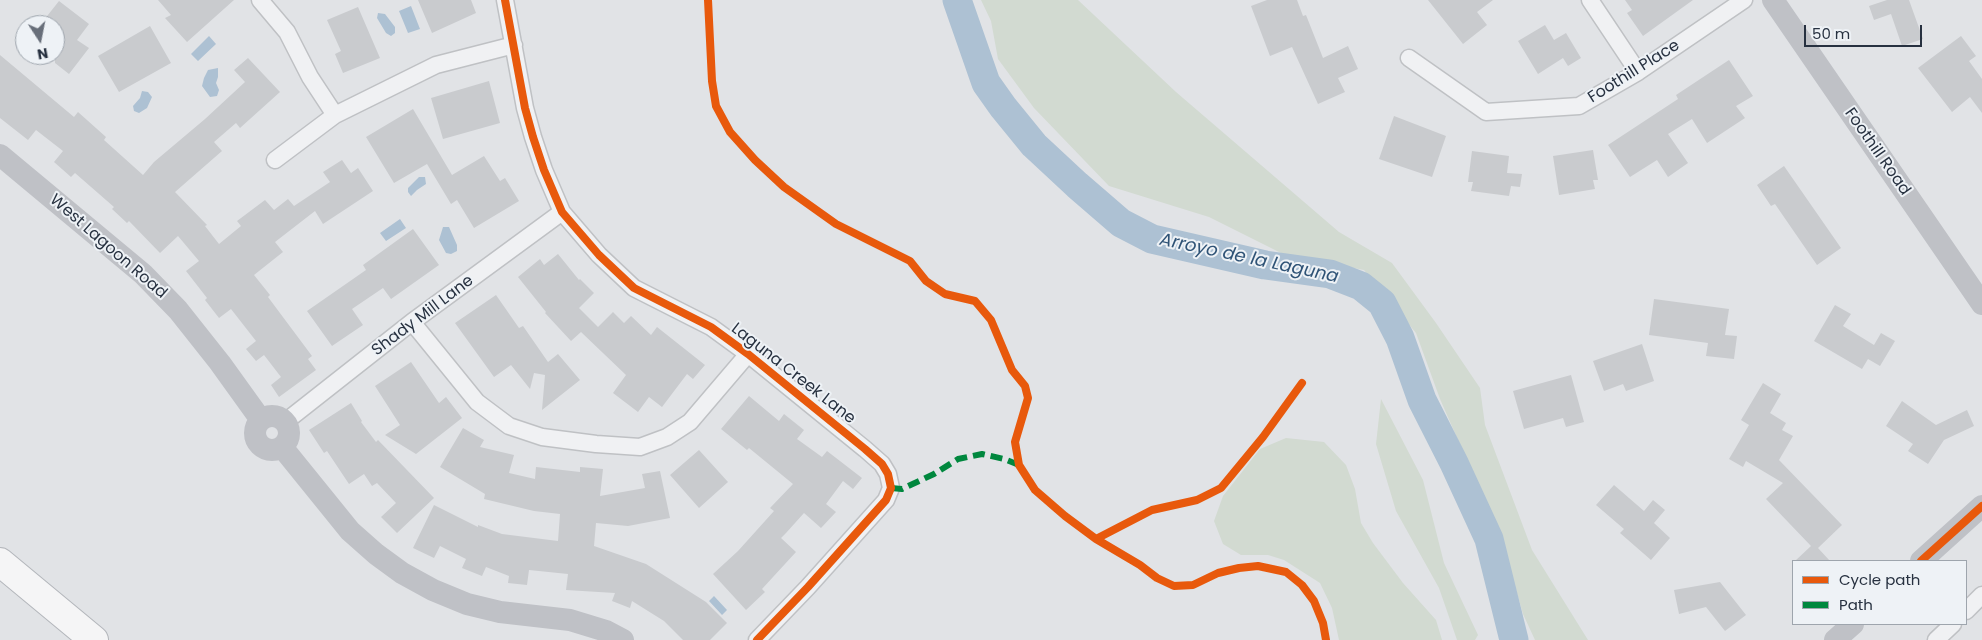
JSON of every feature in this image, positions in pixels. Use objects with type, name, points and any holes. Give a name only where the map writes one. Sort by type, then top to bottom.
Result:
[{"type":"highway","points":[[0,562],[94,640]]},
{"type":"highway","points":[[61,612],[102,640]]},
{"type":"street","points":[[260,0],[287,32],[310,77],[335,115]]},
{"type":"street","name":"Laguna Creek Lane","points":[[505,0],[525,108],[544,170],[562,212],[599,255],[634,288],[711,327],[748,354],[882,464],[888,474],[891,488],[886,500],[808,588],[757,640]]},
{"type":"street","points":[[1590,0],[1638,72]]},
{"type":"street","name":"Foothill Place","points":[[1409,58],[1486,112],[1579,106],[1638,72],[1744,0]]},
{"type":"street","name":"Foothill Road","points":[[1773,0],[1982,304]]},
{"type":"street","points":[[275,160],[335,115],[436,65],[514,45]]},
{"type":"street","name":"West Lagoon Road","points":[[0,155],[143,274],[190,325],[261,420]]},
{"type":"street","name":"Shady Mill Lane","points":[[285,422],[412,322],[562,212]]},
{"type":"street","points":[[412,322],[477,402],[509,426],[542,437],[596,444],[640,446],[667,436],[690,422],[748,354]]},
{"type":"street","points":[[274,416],[285,422],[289,432],[288,440],[282,447],[270,450],[264,448],[258,442],[256,431],[261,420],[274,416]]},
{"type":"street","points":[[282,447],[350,530],[376,554],[402,573],[433,590],[468,604],[500,612],[570,620],[606,631],[623,640]]},
{"type":"street","points":[[1922,560],[1982,506]]},
{"type":"street","points":[[1967,610],[1982,595]]},
{"type":"street","points":[[1836,640],[1852,625]]},
{"type":"street","points":[[1936,640],[1951,625]]},
{"type":"shaded area","points":[[981,0],[1078,0],[1176,92],[1339,232],[1392,263],[1480,388],[1485,425],[1532,550],[1588,640],[1535,640],[1523,614],[1501,538],[1440,399],[1416,333],[1364,270],[1285,255],[1209,217],[1109,186],[1034,108],[998,59],[991,21]]},
{"type":"shaded area","points":[[1381,399],[1423,480],[1444,563],[1478,635],[1475,640],[1457,640],[1439,588],[1396,511],[1376,444]]},
{"type":"shaded area","points":[[1286,438],[1324,442],[1346,465],[1355,489],[1361,523],[1373,543],[1403,583],[1436,620],[1442,640],[1339,640],[1332,608],[1320,583],[1284,560],[1268,555],[1241,555],[1223,544],[1214,521],[1223,496],[1260,449]]},
{"type":"water","points":[[411,6],[420,29],[408,33],[399,11]]},
{"type":"water","points":[[378,13],[385,14],[395,27],[395,33],[391,36],[386,33],[377,18]]},
{"type":"water","points":[[209,36],[216,44],[198,61],[191,54]]},
{"type":"water","points":[[218,68],[216,83],[219,90],[217,96],[210,97],[202,86],[204,78],[208,70]]},
{"type":"water","points":[[142,91],[148,92],[152,97],[147,108],[139,113],[134,111],[133,106],[140,98]]},
{"type":"water","points":[[419,177],[425,177],[426,184],[411,196],[408,188]]},
{"type":"water","points":[[400,219],[406,228],[386,241],[380,233]]},
{"type":"water","points":[[443,227],[449,227],[457,245],[457,251],[451,254],[446,253],[439,240]]},
{"type":"water","points":[[714,596],[727,610],[722,615],[709,601]]},
{"type":"building","points":[[158,0],[234,0],[187,42],[165,18],[171,15]]},
{"type":"building","points":[[418,0],[471,0],[476,13],[432,33]]},
{"type":"building","points":[[1267,0],[1297,0],[1303,16],[1306,15],[1323,58],[1348,46],[1358,69],[1338,78],[1345,92],[1318,104],[1292,47],[1270,56],[1251,6]]},
{"type":"building","points":[[1428,0],[1493,0],[1477,12],[1487,25],[1463,44]]},
{"type":"building","points":[[1625,0],[1693,0],[1643,36],[1627,13],[1632,10]]},
{"type":"building","points":[[1887,0],[1909,0],[1923,39],[1902,46],[1891,14],[1874,20],[1869,6]]},
{"type":"building","points":[[59,1],[89,24],[77,40],[89,48],[69,74],[58,65],[65,65],[65,15],[48,15]]},
{"type":"building","points":[[358,7],[380,58],[343,73],[335,54],[341,51],[327,20]]},
{"type":"building","points":[[1545,25],[1554,40],[1566,33],[1581,58],[1568,66],[1563,58],[1538,74],[1518,41]]},
{"type":"building","points":[[150,26],[171,63],[119,92],[98,56]]},
{"type":"building","points":[[1961,36],[1976,56],[1969,61],[1982,79],[1982,113],[1970,97],[1952,112],[1918,68]]},
{"type":"building","points":[[0,55],[74,117],[78,112],[106,137],[104,140],[143,175],[154,162],[245,82],[234,70],[248,58],[280,92],[240,128],[236,123],[214,142],[222,151],[175,192],[207,225],[205,226],[219,244],[241,226],[237,221],[265,200],[274,210],[288,199],[294,206],[330,182],[323,172],[342,160],[351,173],[358,168],[373,191],[323,224],[315,211],[275,242],[283,252],[254,275],[312,356],[308,359],[316,370],[279,397],[271,385],[281,377],[264,355],[256,361],[246,349],[256,341],[231,309],[219,318],[205,300],[207,298],[186,271],[199,261],[178,236],[160,253],[129,221],[127,223],[112,209],[114,207],[75,173],[71,177],[54,162],[63,151],[36,130],[28,140],[0,118]]},
{"type":"building","points":[[1729,60],[1753,96],[1736,106],[1745,118],[1707,143],[1692,119],[1668,134],[1688,163],[1668,177],[1657,160],[1630,177],[1608,145],[1678,99],[1676,95]]},
{"type":"building","points":[[489,81],[500,123],[443,139],[431,98]]},
{"type":"building","points":[[413,109],[452,175],[484,156],[500,181],[505,178],[519,201],[474,228],[457,200],[451,204],[427,164],[394,183],[366,137]]},
{"type":"building","points":[[1394,116],[1446,136],[1432,177],[1379,159]]},
{"type":"building","points":[[1593,150],[1598,180],[1593,180],[1595,189],[1559,195],[1553,156]]},
{"type":"building","points":[[1472,151],[1509,156],[1507,173],[1522,174],[1520,187],[1511,186],[1509,196],[1471,191],[1473,182],[1468,182]]},
{"type":"building","points":[[1784,166],[1841,248],[1817,265],[1775,204],[1771,206],[1757,185]]},
{"type":"building","points":[[413,229],[439,265],[391,299],[383,288],[352,309],[363,325],[332,346],[307,311],[366,270],[363,265]]},
{"type":"building","points":[[558,254],[579,280],[594,293],[579,308],[598,327],[613,312],[624,323],[631,316],[651,335],[657,327],[705,365],[693,379],[687,374],[662,407],[649,397],[638,412],[613,393],[626,375],[581,332],[571,341],[545,313],[518,277],[540,259],[544,265]]},
{"type":"building","points":[[496,295],[519,328],[523,326],[548,362],[558,354],[580,380],[542,410],[545,375],[534,373],[530,389],[511,365],[494,377],[455,323]]},
{"type":"building","points":[[1654,299],[1729,309],[1725,335],[1737,336],[1734,359],[1706,356],[1708,343],[1649,335]]},
{"type":"building","points":[[1835,305],[1851,314],[1843,326],[1874,345],[1881,333],[1895,341],[1880,366],[1868,359],[1862,369],[1814,341]]},
{"type":"building","points":[[1642,344],[1654,381],[1626,391],[1623,384],[1604,391],[1593,361]]},
{"type":"building","points":[[411,362],[439,403],[446,397],[462,418],[416,454],[385,435],[400,425],[375,386]]},
{"type":"building","points":[[1571,375],[1584,422],[1566,427],[1563,418],[1524,429],[1513,391]]},
{"type":"building","points":[[1763,383],[1781,394],[1770,413],[1786,423],[1782,430],[1793,436],[1779,460],[1842,525],[1818,548],[1829,560],[1796,560],[1811,546],[1766,499],[1783,483],[1746,461],[1743,467],[1729,459],[1749,425],[1741,420]]},
{"type":"building","points":[[749,396],[779,421],[784,414],[804,430],[797,439],[822,457],[827,451],[862,478],[853,489],[843,481],[826,504],[836,512],[821,528],[804,513],[781,538],[796,552],[762,589],[765,592],[746,610],[713,574],[738,551],[774,511],[770,508],[793,484],[749,448],[747,450],[721,429]]},
{"type":"building","points":[[1902,401],[1936,425],[1967,410],[1974,426],[1944,440],[1928,464],[1908,451],[1913,444],[1886,426]]},
{"type":"building","points":[[351,403],[361,422],[376,442],[378,440],[434,498],[397,533],[381,517],[396,503],[377,483],[372,486],[364,474],[349,484],[327,451],[324,453],[309,430]]},
{"type":"building","points":[[463,428],[484,440],[480,447],[514,455],[509,473],[535,479],[536,467],[580,472],[580,467],[603,469],[600,496],[645,488],[642,474],[660,471],[670,518],[628,526],[596,523],[594,546],[646,564],[706,602],[727,623],[710,640],[683,640],[664,621],[632,601],[630,608],[612,601],[615,593],[566,590],[568,574],[529,570],[527,585],[508,583],[509,576],[486,567],[482,576],[462,568],[466,559],[440,546],[434,558],[413,548],[434,505],[478,527],[478,525],[502,534],[558,541],[560,514],[534,511],[484,499],[485,494],[440,467]]},
{"type":"building","points":[[699,450],[728,482],[699,508],[670,475]]},
{"type":"building","points":[[1614,485],[1644,511],[1653,500],[1665,510],[1654,523],[1670,538],[1651,560],[1620,533],[1624,529],[1596,505]]},
{"type":"building","points":[[1720,582],[1746,615],[1725,631],[1706,607],[1679,614],[1674,590]]},
{"type":"waterway","name":"Arroyo de la Laguna","points":[[957,0],[986,83],[1003,107],[1034,145],[1121,223],[1152,239],[1265,265],[1330,274],[1361,286],[1382,303],[1400,338],[1422,400],[1489,539],[1514,640]]},
{"type":"marked path","points":[[891,488],[902,489],[934,474],[958,459],[982,454],[1019,465]]},
{"type":"cycle path","points":[[505,0],[525,108],[544,170],[562,212],[599,255],[634,288],[711,327],[748,354],[865,449],[882,464],[888,474],[891,488],[886,500],[808,587],[757,640]]},
{"type":"cycle path","points":[[708,0],[712,81],[716,106],[730,132],[755,160],[784,187],[836,224],[910,261],[926,281],[945,294],[975,301],[991,320],[1012,370],[1025,386],[1028,398],[1015,442],[1019,465],[1035,490],[1096,539],[1140,565],[1157,578],[1174,586],[1193,585],[1218,573],[1239,568],[1258,566],[1286,572],[1302,585],[1314,601],[1323,623],[1326,640]]},
{"type":"cycle path","points":[[1096,539],[1152,510],[1197,500],[1221,488],[1263,437],[1302,383]]},
{"type":"cycle path","points":[[1922,560],[1982,506]]}]
